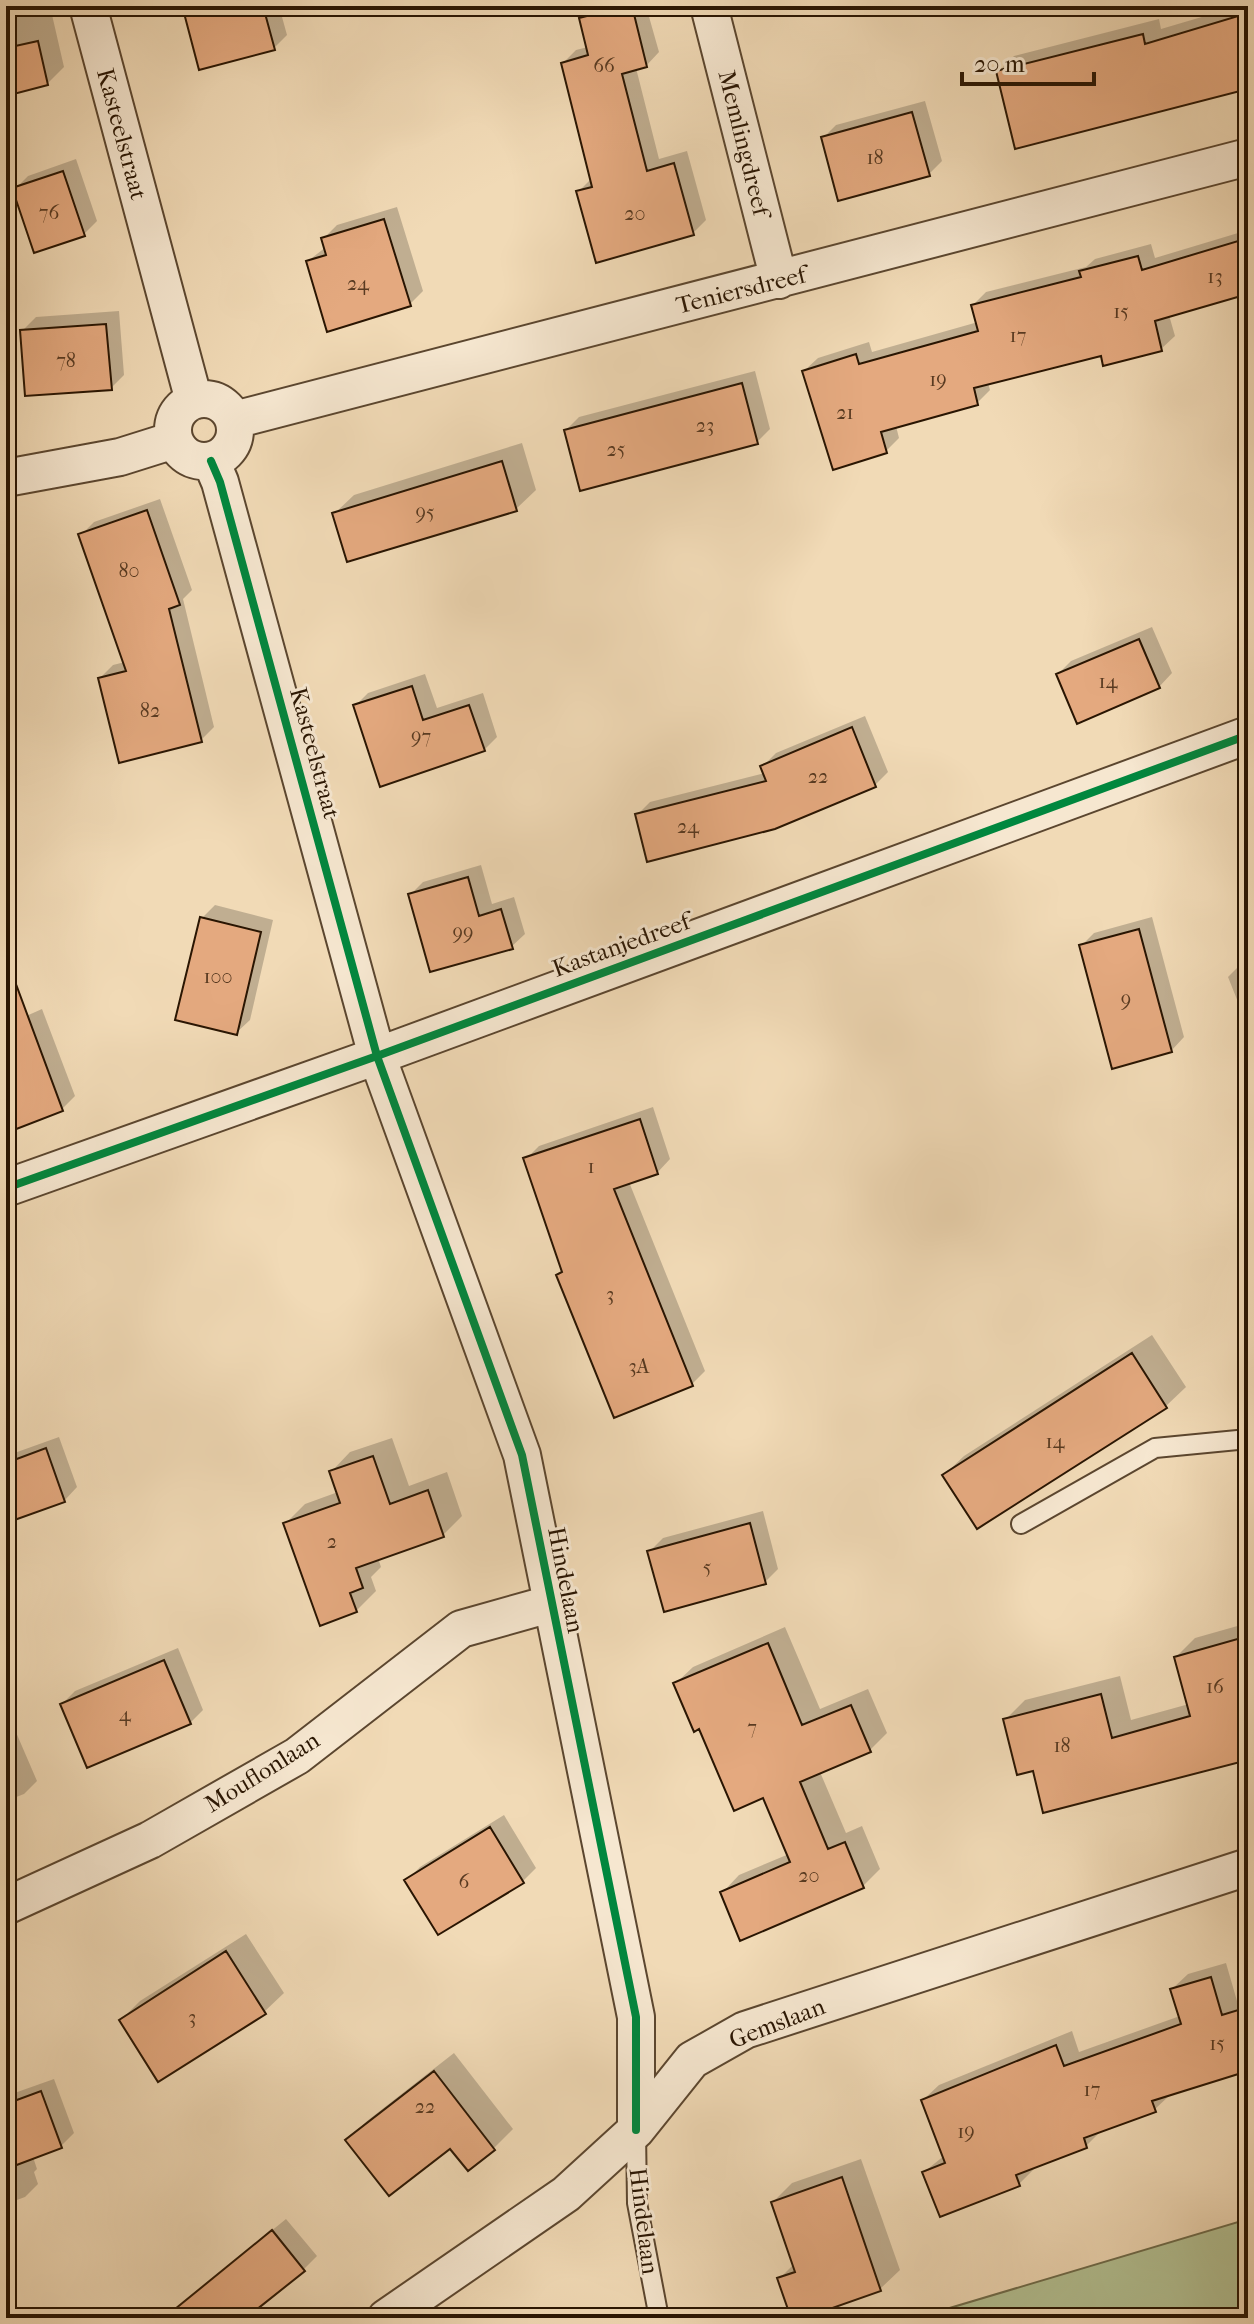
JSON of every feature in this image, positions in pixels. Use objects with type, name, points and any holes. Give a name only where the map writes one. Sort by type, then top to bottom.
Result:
[{"type":"street","name":"Kasteelstraat","points":[[88,6],[196,400]]},
{"type":"street","name":"Memlingdreef","points":[[709,6],[779,280]]},
{"type":"street","name":"Teniersdreef","points":[[234,420],[1248,157]]},
{"type":"street","points":[[208,399],[219,403],[234,420],[235,434],[231,446],[223,456],[211,461],[188,458],[174,440],[173,427],[177,415],[196,400],[208,399]]},
{"type":"street","points":[[6,478],[120,457],[174,440]]},
{"type":"street","name":"Kasteelstraat","points":[[211,461],[224,497],[377,1056]]},
{"type":"street","name":"Kastanjedreef","points":[[6,1188],[377,1056],[1248,735]]},
{"type":"street","name":"Hindelaan","points":[[377,1056],[522,1455],[636,2017],[636,2130]]},
{"type":"street","name":"Mouflonlaan","points":[[6,1906],[150,1840],[297,1756],[461,1629],[550,1604]]},
{"type":"street","name":"Gemslaan","points":[[386,2318],[566,2194],[636,2130],[692,2060],[745,2030],[1248,1867]]},
{"type":"lane","points":[[1021,1524],[1155,1448],[1248,1439]]},
{"type":"lane","name":"Hindelaan","points":[[636,2130],[637,2203],[659,2318]]},
{"type":"green space","points":[[1248,2219],[1248,2318],[916,2318]]},
{"type":"building","points":[[211,6],[263,6],[275,50],[199,70],[184,13]]},
{"type":"building","points":[[632,6],[647,67],[622,74],[647,171],[674,163],[694,235],[596,263],[576,191],[592,187],[561,63],[588,55],[579,18]]},
{"type":"building","points":[[1248,13],[1248,89],[1015,149],[996,71],[1143,34],[1145,44]]},
{"type":"building","points":[[38,41],[48,85],[6,96],[6,48]]},
{"type":"building","points":[[912,112],[930,176],[838,201],[821,137]]},
{"type":"building","points":[[63,171],[85,236],[34,253],[12,188]]},
{"type":"building","points":[[384,219],[411,306],[327,332],[306,261],[326,255],[321,238]]},
{"type":"building","points":[[1248,238],[1248,294],[1155,321],[1162,351],[1103,366],[1101,356],[974,388],[978,405],[881,432],[887,453],[833,470],[802,371],[856,354],[859,364],[978,331],[971,305],[1081,277],[1079,271],[1138,256],[1142,270]]},
{"type":"building","points":[[106,324],[112,390],[25,396],[20,330]]},
{"type":"building","points":[[742,383],[758,444],[580,491],[564,430]]},
{"type":"building","points":[[502,461],[517,511],[347,562],[332,513]]},
{"type":"building","points":[[147,510],[180,605],[169,609],[202,742],[119,763],[98,678],[126,671],[78,534]]},
{"type":"building","points":[[1139,639],[1160,688],[1077,724],[1056,674]]},
{"type":"building","points":[[412,686],[423,720],[469,705],[485,751],[380,787],[353,705]]},
{"type":"building","points":[[852,727],[876,787],[775,829],[647,862],[635,814],[766,781],[760,766]]},
{"type":"building","points":[[468,877],[479,916],[501,909],[513,949],[430,972],[408,894]]},
{"type":"building","points":[[200,917],[261,932],[237,1035],[175,1020]]},
{"type":"building","points":[[1139,929],[1172,1052],[1112,1069],[1079,945]]},
{"type":"building","points":[[10,968],[63,1111],[6,1133],[6,969]]},
{"type":"building","points":[[640,1119],[658,1174],[614,1189],[693,1386],[614,1418],[556,1275],[562,1272],[523,1158]]},
{"type":"building","points":[[1132,1353],[1167,1408],[977,1529],[942,1475]]},
{"type":"building","points":[[46,1448],[65,1502],[6,1523],[6,1463]]},
{"type":"building","points":[[373,1456],[390,1504],[428,1490],[444,1537],[356,1568],[363,1588],[350,1593],[357,1612],[320,1626],[283,1523],[340,1503],[329,1471]]},
{"type":"building","points":[[750,1523],[766,1584],[664,1612],[647,1551]]},
{"type":"building","points":[[1248,1636],[1248,1760],[1043,1813],[1033,1771],[1017,1775],[1003,1719],[1101,1694],[1112,1738],[1190,1716],[1174,1657]]},
{"type":"building","points":[[768,1643],[802,1725],[851,1705],[871,1752],[800,1782],[828,1849],[845,1842],[864,1888],[740,1941],[720,1892],[790,1862],[763,1798],[734,1811],[699,1729],[694,1732],[673,1683]]},
{"type":"building","points":[[164,1660],[191,1724],[87,1768],[60,1704]]},
{"type":"building","points":[[490,1827],[524,1883],[438,1935],[404,1880]]},
{"type":"building","points":[[226,1951],[266,2014],[158,2082],[119,2020]]},
{"type":"building","points":[[1211,1977],[1222,2015],[1248,2007],[1248,2071],[1152,2101],[1156,2112],[1084,2138],[1087,2148],[1016,2175],[1020,2186],[940,2217],[922,2172],[945,2163],[921,2100],[1056,2045],[1064,2066],[1181,2024],[1170,1989]]},
{"type":"building","points":[[434,2071],[495,2150],[468,2171],[450,2149],[389,2196],[345,2140]]},
{"type":"building","points":[[41,2091],[62,2148],[6,2169],[6,2104]]},
{"type":"building","points":[[842,2177],[881,2291],[804,2318],[791,2318],[777,2278],[795,2272],[771,2202]]},
{"type":"building","points":[[272,2230],[305,2271],[246,2318],[164,2318]]},
{"type":"cycle path","points":[[211,461],[220,482],[377,1056],[522,1455],[636,2017],[636,2130]]},
{"type":"cycle path","points":[[6,1188],[377,1056],[1248,735]]}]
